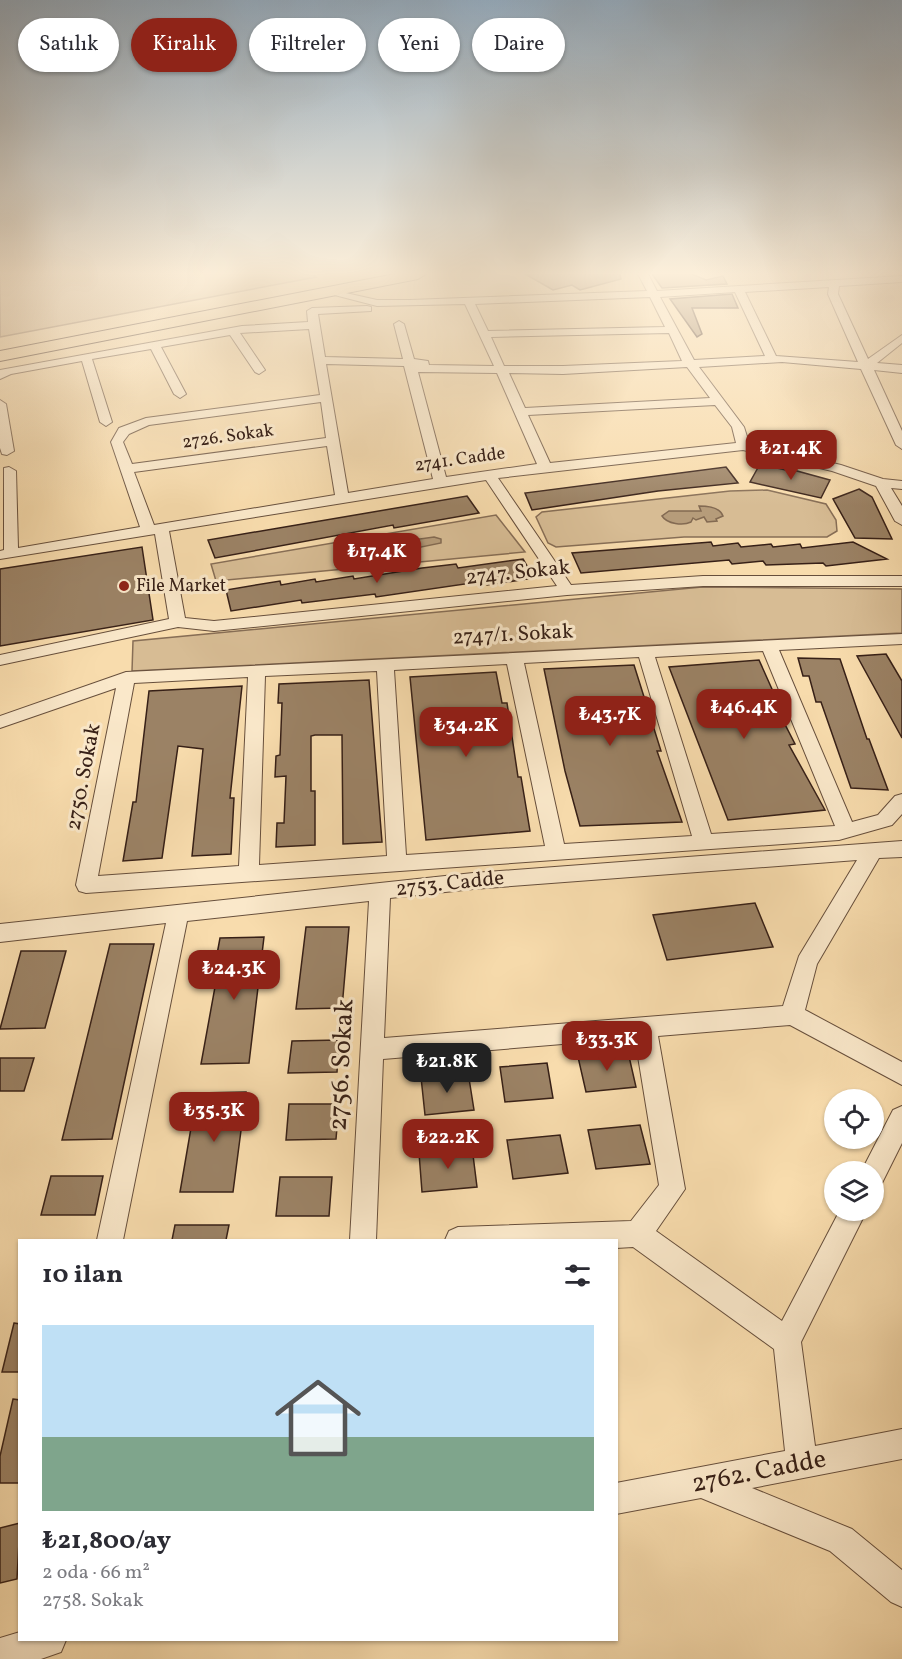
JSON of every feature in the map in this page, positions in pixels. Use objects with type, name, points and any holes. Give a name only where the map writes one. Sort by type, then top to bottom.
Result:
[{"type":"main road","points":[[0,356],[23,351]]},
{"type":"street","points":[[0,375],[8,371],[115,351]]},
{"type":"street","points":[[158,351],[180,394]]},
{"type":"street","points":[[246,351],[258,370]]},
{"type":"street","points":[[319,351],[342,497]]},
{"type":"street","points":[[406,351],[441,482]]},
{"type":"street","points":[[493,351],[545,467]]},
{"type":"street","points":[[684,351],[738,427],[743,447]]},
{"type":"street","points":[[768,351],[772,359]]},
{"type":"street","points":[[858,351],[898,428],[902,445]]},
{"type":"street","points":[[865,367],[885,351]]},
{"type":"street","points":[[86,357],[106,422]]},
{"type":"street","points":[[320,360],[563,370],[688,360],[772,359],[902,369]]},
{"type":"street","points":[[178,622],[155,528],[117,442],[124,431],[146,422],[326,398]]},
{"type":"street","points":[[521,412],[718,401]]},
{"type":"street","points":[[0,404],[7,451]]},
{"type":"street","name":"2726. Sokak","points":[[127,469],[333,441]]},
{"type":"street","name":"2741. Cadde","points":[[5,554],[441,482],[545,467],[743,447],[836,468],[881,483],[902,485]]},
{"type":"street","points":[[490,476],[567,590]]},
{"type":"street","points":[[5,554],[6,480]]},
{"type":"street","points":[[881,483],[892,499],[902,521]]},
{"type":"street","name":"2747. Sokak","points":[[0,660],[178,622],[214,626],[567,590],[703,581],[902,581]]},
{"type":"street","name":"2747/1. Sokak","points":[[0,722],[126,678],[769,645],[899,644]]},
{"type":"street","points":[[769,645],[847,832]]},
{"type":"street","points":[[645,651],[704,842]]},
{"type":"street","points":[[514,657],[556,852]]},
{"type":"street","points":[[384,664],[397,863]]},
{"type":"street","points":[[257,671],[249,874],[847,832],[885,820],[902,801]]},
{"type":"street","name":"2750. Sokak","points":[[126,678],[86,885],[249,874]]},
{"type":"street","name":"2753. Cadde","points":[[0,933],[473,881],[902,849]]},
{"type":"street","points":[[792,1015],[807,962],[873,851]]},
{"type":"street","name":"2756. Sokak","points":[[363,1239],[380,891]]},
{"type":"street","points":[[110,1239],[178,914]]},
{"type":"street","points":[[371,1050],[792,1015],[902,1074]]},
{"type":"street","points":[[637,1234],[672,1189],[645,1027]]},
{"type":"street","points":[[880,1161],[902,1118]]},
{"type":"street","points":[[802,1464],[787,1341],[848,1221]]},
{"type":"street","points":[[488,1239],[637,1234],[787,1341]]},
{"type":"street","name":"2762. Cadde","points":[[618,1499],[704,1484],[902,1444]]},
{"type":"street","points":[[704,1484],[841,1540],[902,1592]]},
{"type":"shaded area","points":[[767,490],[826,504],[836,520],[837,531],[827,537],[684,537],[556,547],[548,543],[536,517],[542,512],[730,491]]},
{"type":"shaded area","points":[[699,506],[716,509],[723,516],[716,519],[717,521],[707,522],[704,517],[696,520],[693,518],[691,522],[680,524],[668,521],[662,516],[669,511],[701,511]]},
{"type":"shaded area","points":[[496,515],[525,552],[216,581],[211,564]]},
{"type":"shaded area","points":[[434,537],[441,539],[441,543],[402,551],[398,542]]},
{"type":"shaded area","points":[[702,587],[902,589],[902,633],[132,671],[133,641]]},
{"type":"building","points":[[760,464],[785,470],[786,468],[830,480],[821,498],[750,482]]},
{"type":"building","points":[[726,467],[738,483],[658,491],[532,510],[525,493]]},
{"type":"building","points":[[859,489],[872,497],[892,539],[855,538],[833,499]]},
{"type":"building","points":[[467,496],[479,513],[394,528],[393,525],[215,558],[208,540]]},
{"type":"building","points":[[711,542],[713,546],[738,543],[741,547],[800,544],[802,548],[853,542],[887,559],[826,566],[823,563],[766,565],[763,561],[732,564],[729,560],[581,573],[572,553]]},
{"type":"building","points":[[142,547],[153,620],[0,646],[0,569]]},
{"type":"building","points":[[523,559],[534,578],[487,585],[485,581],[376,597],[375,594],[302,603],[301,600],[231,611],[226,590],[280,581],[281,585],[315,579],[316,582],[353,576],[354,579],[422,568],[456,564],[458,568]]},
{"type":"building","points":[[886,654],[902,681],[902,738],[857,656]]},
{"type":"building","points":[[798,658],[840,659],[867,739],[869,739],[888,790],[851,788],[821,702],[816,702],[809,676],[803,676]]},
{"type":"building","points":[[759,660],[780,707],[776,707],[795,744],[789,745],[825,810],[728,820],[669,667]]},
{"type":"building","points":[[634,665],[661,751],[657,751],[682,822],[580,826],[565,771],[544,669]]},
{"type":"building","points":[[496,672],[502,703],[507,703],[518,777],[521,777],[530,831],[426,840],[410,677]]},
{"type":"building","points":[[369,680],[382,842],[343,844],[342,735],[315,735],[311,736],[311,791],[315,791],[315,845],[276,847],[277,823],[284,823],[286,776],[275,777],[276,756],[280,755],[282,703],[278,703],[279,684]]},
{"type":"building","points":[[242,686],[230,798],[234,798],[231,854],[192,856],[203,749],[178,746],[162,858],[123,861],[133,802],[136,802],[149,691]]},
{"type":"building","points":[[755,903],[773,947],[667,960],[653,915]]},
{"type":"building","points":[[306,927],[349,927],[342,1008],[296,1009]]},
{"type":"building","points":[[264,937],[249,1063],[201,1064],[219,965],[215,965],[220,938]]},
{"type":"building","points":[[110,944],[154,944],[112,1139],[62,1140]]},
{"type":"building","points":[[21,951],[66,951],[45,1028],[0,1029]]},
{"type":"building","points":[[339,1040],[337,1072],[288,1073],[292,1041]]},
{"type":"building","points":[[628,1052],[636,1087],[586,1092],[578,1057]]},
{"type":"building","points":[[0,1058],[34,1058],[24,1091],[0,1091]]},
{"type":"building","points":[[547,1063],[553,1098],[505,1102],[500,1067]]},
{"type":"building","points":[[468,1072],[474,1110],[425,1115],[421,1077]]},
{"type":"building","points":[[246,1092],[233,1192],[180,1192],[197,1093]]},
{"type":"building","points":[[289,1104],[339,1104],[336,1139],[286,1140]]},
{"type":"building","points":[[640,1125],[650,1164],[596,1169],[588,1130]]},
{"type":"building","points":[[560,1135],[568,1173],[513,1179],[507,1140]]},
{"type":"building","points":[[472,1147],[477,1187],[422,1192],[419,1153]]},
{"type":"building","points":[[51,1176],[103,1176],[95,1215],[41,1215]]},
{"type":"building","points":[[280,1177],[332,1177],[329,1216],[276,1216]]},
{"type":"building","points":[[175,1225],[229,1225],[226,1239],[172,1239]]},
{"type":"building","points":[[14,1323],[18,1324],[18,1372],[2,1372]]},
{"type":"building","points":[[13,1399],[18,1400],[18,1483],[0,1483],[0,1456]]},
{"type":"building","points":[[18,1524],[17,1579],[0,1583],[0,1528]]},
{"type":"place","name":"File Market","points":[[124,586]]}]
